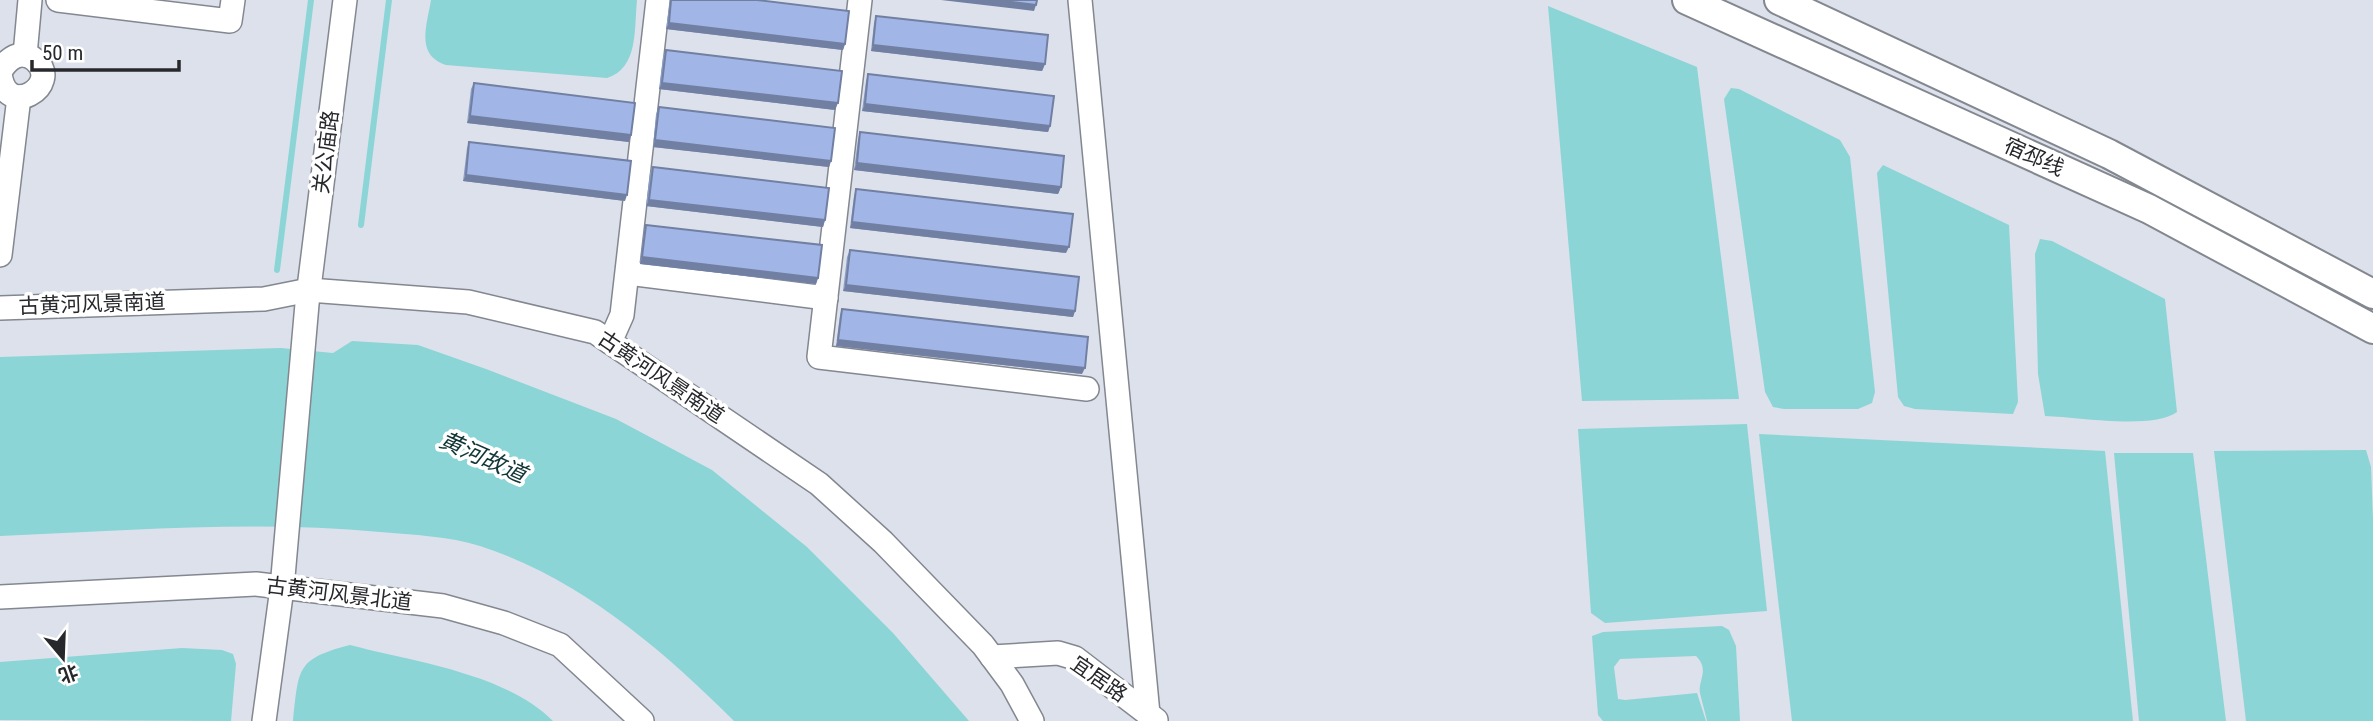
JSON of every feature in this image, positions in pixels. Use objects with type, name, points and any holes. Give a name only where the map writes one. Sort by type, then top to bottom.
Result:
[{"type":"main road","name":"宿邳线","points":[[1686,0],[2148,209],[2373,329]]},
{"type":"main road","name":"宿邳线","points":[[1780,0],[2109,154],[2373,293]]},
{"type":"street","points":[[25,55],[30,0]]},
{"type":"street","points":[[58,0],[230,21],[233,0]]},
{"type":"street","name":"关公庙路","points":[[264,721],[284,578],[308,297],[345,0]]},
{"type":"street","points":[[610,342],[622,315],[658,0]]},
{"type":"street","points":[[860,0],[819,357],[1087,389]]},
{"type":"street","points":[[1080,0],[1153,718]]},
{"type":"street","points":[[25,55],[35,60],[41,69],[42,79],[38,89],[30,96],[19,97],[8,93],[1,84],[0,72],[5,61],[25,55]]},
{"type":"street","points":[[0,256],[19,97]]},
{"type":"street","points":[[628,272],[826,298]]},
{"type":"street","name":"古黄河风景南道","points":[[0,307],[308,297],[468,302],[595,332],[819,484],[883,542],[992,657],[1012,684],[1032,721]]},
{"type":"street","name":"古黄河风景北道","points":[[0,597],[256,584],[284,578],[443,606],[504,622],[560,645],[642,721]]},
{"type":"street","name":"宜居路","points":[[992,657],[1058,653],[1075,658],[1153,718]]},
{"type":"water","points":[[431,0],[637,0],[633,46],[625,66],[607,78],[446,65],[436,60],[427,47],[425,38]]},
{"type":"water","points":[[1548,6],[1697,67],[1739,399],[1582,401]]},
{"type":"water","points":[[1731,88],[1739,89],[1840,140],[1850,157],[1875,392],[1872,403],[1858,409],[1773,407],[1765,392],[1724,99]]},
{"type":"water","points":[[1883,165],[2009,225],[2018,402],[2013,414],[1915,409],[1904,406],[1898,397],[1877,173]]},
{"type":"water","points":[[2040,239],[2052,241],[2165,299],[2177,412],[2166,417],[2133,421],[2045,416],[2038,374],[2035,254]]},
{"type":"water","name":"黄河故道","points":[[352,341],[418,345],[486,369],[616,419],[712,470],[807,547],[893,633],[969,721],[734,721],[648,642],[585,596],[516,560],[456,540],[380,532],[285,527],[0,536],[0,357],[281,348],[333,353]]},
{"type":"water","points":[[1747,424],[1767,611],[1605,623],[1591,613],[1578,429]]},
{"type":"water","points":[[1759,434],[2105,451],[2133,721],[1792,721]]},
{"type":"water","points":[[2366,450],[2371,467],[2373,520],[2373,721],[2246,721],[2214,451]]},
{"type":"water","points":[[2114,453],[2193,453],[2226,721],[2139,721]]},
{"type":"water","points":[[1722,626],[1729,630],[1736,646],[1740,721],[1707,721],[1700,693],[1703,670],[1696,656],[1620,659],[1614,667],[1618,699],[1697,693],[1706,721],[1603,721],[1598,715],[1592,636],[1603,632]]},
{"type":"water","points":[[350,645],[485,680],[510,691],[553,721],[293,721],[299,677],[304,668],[319,655]]},
{"type":"water","points":[[182,648],[222,650],[233,654],[236,664],[231,721],[0,720],[0,662]]},
{"type":"building","points":[[671,0],[757,0],[849,11],[845,44],[669,23]]},
{"type":"building","points":[[996,0],[1037,0],[1036,5]]},
{"type":"building","points":[[876,16],[1048,35],[1045,64],[873,45]]},
{"type":"building","points":[[666,50],[842,71],[838,103],[662,83]]},
{"type":"building","points":[[868,74],[1054,96],[1050,126],[865,104]]},
{"type":"building","points":[[474,83],[635,103],[631,135],[470,116]]},
{"type":"building","points":[[659,107],[835,128],[831,161],[655,140]]},
{"type":"building","points":[[860,132],[1064,156],[1061,187],[857,163]]},
{"type":"building","points":[[469,142],[631,161],[627,195],[466,175]]},
{"type":"building","points":[[653,167],[829,188],[825,220],[649,200]]},
{"type":"building","points":[[856,189],[1073,214],[1069,247],[852,222]]},
{"type":"building","points":[[646,225],[822,245],[818,278],[642,257]]},
{"type":"building","points":[[850,250],[1079,277],[1075,311],[846,285]]},
{"type":"building","points":[[842,309],[1088,337],[1085,368],[838,340]]},
{"type":"waterway","points":[[277,270],[311,0]]},
{"type":"waterway","points":[[361,225],[389,0]]}]
